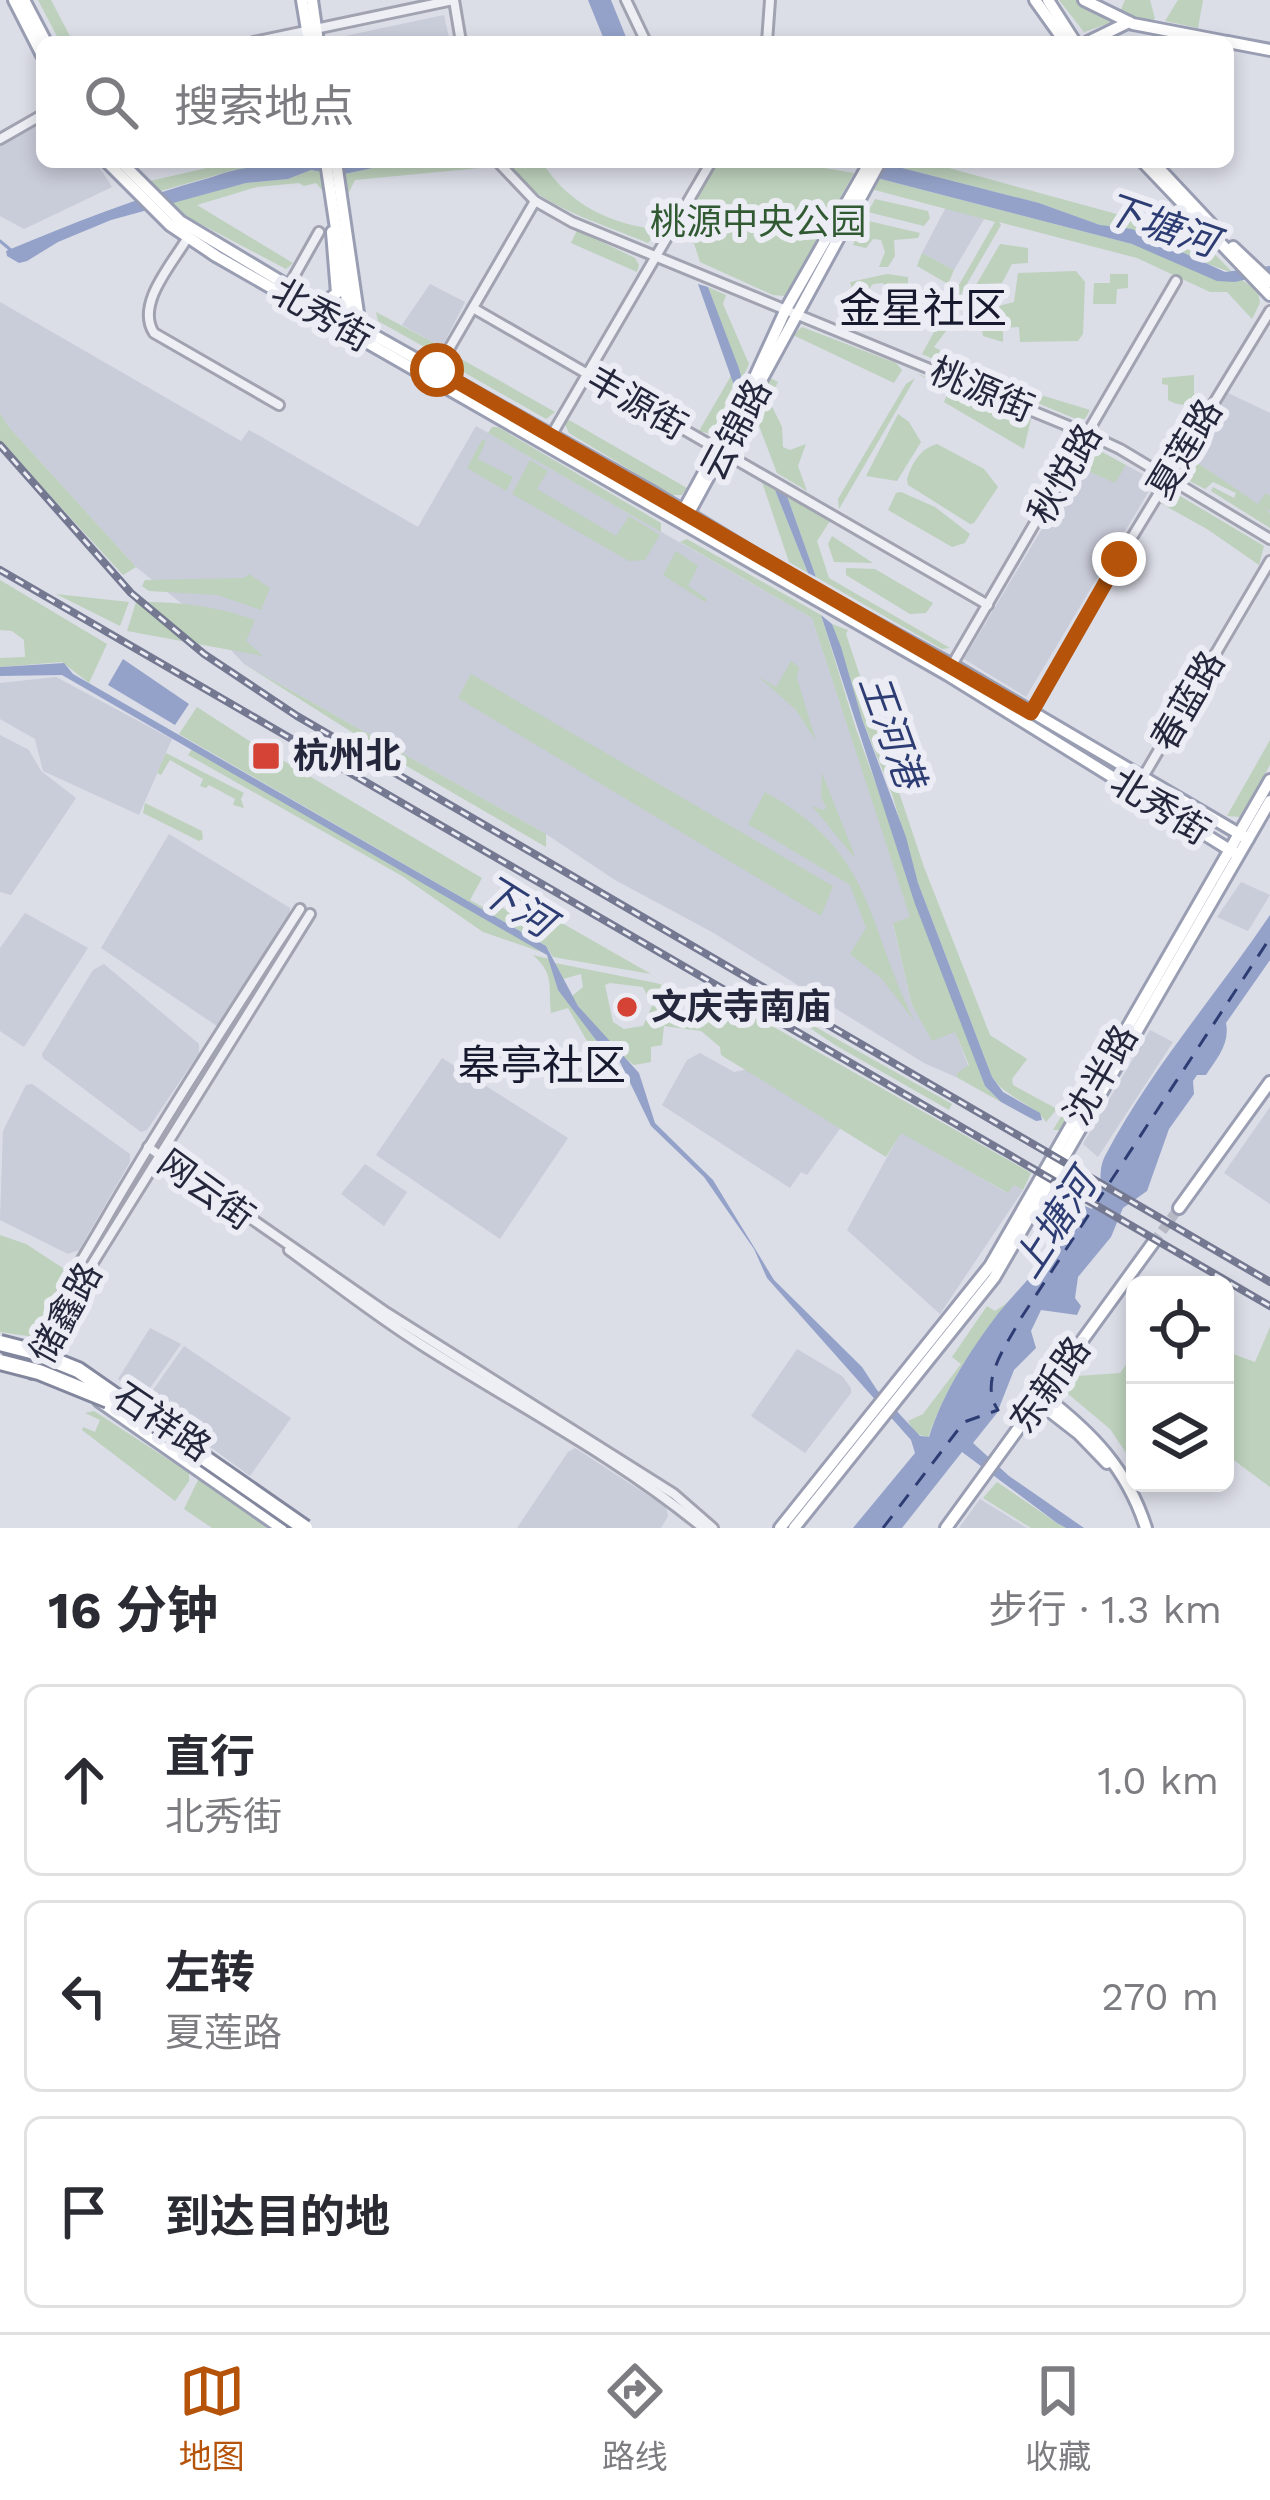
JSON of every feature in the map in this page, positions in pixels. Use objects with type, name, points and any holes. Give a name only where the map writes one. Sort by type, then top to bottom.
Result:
[{"type":"highway","points":[[0,1353],[32,1351],[78,1370],[311,1528]]},
{"type":"highway","points":[[0,1353],[48,1367],[107,1395],[311,1528]]},
{"type":"highway","points":[[78,1370],[285,1528]]},
{"type":"main road","points":[[14,0],[36,43]]},
{"type":"main road","points":[[24,0],[43,36]]},
{"type":"main road","points":[[302,0],[312,36]]},
{"type":"main road","points":[[312,0],[312,36]]},
{"type":"main road","points":[[1035,0],[1061,36]]},
{"type":"main road","points":[[1048,0],[1071,36]]},
{"type":"main road","points":[[1084,0],[1129,25],[1176,36]]},
{"type":"main road","points":[[1113,36],[1129,25]]},
{"type":"main road","points":[[1102,36],[1129,25],[1186,36]]},
{"type":"main road","points":[[1234,45],[1270,53]]},
{"type":"main road","points":[[114,168],[160,208]]},
{"type":"main road","points":[[125,168],[144,194]]},
{"type":"main road","points":[[315,302],[334,297],[339,286],[332,168]]},
{"type":"main road","points":[[332,168],[355,327]]},
{"type":"main road","name":"云锦路","points":[[684,517],[871,168]]},
{"type":"main road","points":[[1149,168],[1264,280],[1270,295]]},
{"type":"main road","points":[[1159,168],[1248,267]]},
{"type":"main road","name":"北秀街","points":[[160,208],[188,237],[355,327]]},
{"type":"main road","name":"北秀街","points":[[160,208],[434,374],[811,587],[829,609],[948,675],[1234,852]]},
{"type":"main road","points":[[333,211],[355,327]]},
{"type":"main road","name":"北秀街","points":[[434,374],[551,436],[820,598],[952,665],[1243,837]]},
{"type":"main road","name":"沈半路","points":[[780,1528],[893,1399],[990,1266],[1243,837],[1270,780]]},
{"type":"main road","name":"沈半路","points":[[1243,837],[1270,801]]},
{"type":"main road","points":[[1270,1082],[1182,1209],[1270,1092]]},
{"type":"main road","name":"东新路","points":[[949,1528],[1156,1244]]},
{"type":"main road","name":"石祥路","points":[[0,1353],[41,1351],[120,1392],[311,1528]]},
{"type":"main road","name":"石祥路","points":[[0,1353],[31,1376],[107,1405],[285,1528]]},
{"type":"main road","points":[[1042,1400],[1100,1442],[1127,1481],[1142,1528]]},
{"type":"main road","name":"沈半路","points":[[794,1528],[878,1417]]},
{"type":"street","points":[[312,36],[453,0],[460,36]]},
{"type":"street","points":[[626,0],[643,36]]},
{"type":"street","points":[[767,36],[770,0]]},
{"type":"street","points":[[0,139],[36,118]]},
{"type":"street","name":"桃源街","points":[[504,168],[535,201],[572,222],[1088,434],[1270,539]]},
{"type":"street","points":[[551,436],[708,168]]},
{"type":"street","points":[[434,374],[535,201]]},
{"type":"street","points":[[287,287],[319,232]]},
{"type":"street","points":[[188,237],[149,305],[149,326],[279,406]]},
{"type":"street","name":"秋悦路","points":[[952,665],[1176,281]]},
{"type":"street","name":"丰源街","points":[[473,308],[988,605]]},
{"type":"street","name":"夏莲路","points":[[1031,713],[1270,311]]},
{"type":"street","name":"春蓝路","points":[[1142,779],[1270,561]]},
{"type":"street","name":"储鑫路","points":[[31,1376],[62,1296],[148,1147],[305,912],[41,1351]]},
{"type":"street","name":"网云街","points":[[148,1147],[371,1312],[596,1451],[671,1500],[703,1528]]},
{"type":"street","name":"网云街","points":[[161,1158],[387,1313],[674,1494],[713,1528]]},
{"type":"shaded area","points":[[444,15],[449,36],[345,36]]},
{"type":"shaded area","points":[[36,124],[36,168],[100,168],[112,187],[24,229],[0,216],[0,145]]},
{"type":"shaded area","points":[[946,207],[984,219],[954,270],[922,253]]},
{"type":"shaded area","points":[[430,284],[465,302],[442,347],[402,325]]},
{"type":"shaded area","points":[[0,302],[241,441],[249,430],[418,527],[476,426],[812,618],[911,918],[893,924],[912,1005],[932,1040],[955,1031],[969,1068],[956,1074],[958,1078],[924,1063],[546,834],[244,664],[206,623],[136,567],[8,426],[0,413]]},
{"type":"shaded area","points":[[1226,392],[1270,413],[1270,513],[1189,457]]},
{"type":"shaded area","points":[[1126,465],[1155,481],[1026,697],[964,659],[1079,467],[1114,482]]},
{"type":"shaded area","points":[[56,677],[172,739],[139,815],[43,771],[35,739],[0,719],[0,683]]},
{"type":"shaded area","points":[[0,735],[29,750],[41,771],[76,798],[11,895],[0,892]]},
{"type":"shaded area","points":[[169,834],[290,908],[289,923],[230,1026],[220,1028],[101,948]]},
{"type":"shaded area","points":[[1241,882],[1270,895],[1248,931],[1217,917]]},
{"type":"shaded area","points":[[25,913],[88,948],[24,1047],[0,1031],[0,948]]},
{"type":"shaded area","points":[[104,964],[199,1044],[199,1053],[147,1130],[141,1132],[42,1054],[93,970]]},
{"type":"shaded area","points":[[1150,1030],[1173,1042],[1098,1157],[1083,1144]]},
{"type":"shaded area","points":[[700,1053],[734,1072],[760,1067],[849,1116],[807,1175],[801,1172],[790,1188],[662,1105],[687,1060]]},
{"type":"shaded area","points":[[442,1058],[568,1138],[500,1239],[376,1155]]},
{"type":"shaded area","points":[[32,1084],[130,1154],[130,1162],[79,1250],[68,1254],[0,1220],[3,1131],[26,1085]]},
{"type":"shaded area","points":[[1270,1107],[1270,1204],[1224,1173]]},
{"type":"shaded area","points":[[901,1132],[1007,1193],[1014,1185],[1023,1190],[940,1314],[847,1230]]},
{"type":"shaded area","points":[[365,1164],[407,1192],[384,1226],[341,1194]]},
{"type":"shaded area","points":[[150,1328],[181,1344],[143,1398],[118,1379]]},
{"type":"shaded area","points":[[184,1346],[291,1418],[250,1476],[146,1400]]},
{"type":"shaded area","points":[[797,1349],[842,1376],[851,1388],[805,1453],[751,1416]]},
{"type":"shaded area","points":[[575,1448],[666,1507],[668,1516],[661,1528],[517,1528]]},
{"type":"shaded area","points":[[980,1499],[1027,1528],[959,1528]]},
{"type":"green space","points":[[38,0],[51,0],[70,36],[57,36]]},
{"type":"green space","points":[[1059,0],[1080,0],[1115,21],[1084,32]]},
{"type":"green space","points":[[1125,0],[1150,0],[1155,19],[1147,22],[1119,14]]},
{"type":"green space","points":[[1178,0],[1203,0],[1198,28],[1165,21]]},
{"type":"green space","points":[[207,168],[248,168],[157,192],[150,181]]},
{"type":"green space","points":[[373,168],[480,168],[355,180],[340,210],[316,183],[257,187],[197,205],[293,263],[286,269],[178,212],[168,202],[246,183],[288,179],[311,170],[340,175]]},
{"type":"green space","points":[[508,168],[546,168],[592,210],[660,230],[648,243],[551,202]]},
{"type":"green space","name":"桃源中央公园","points":[[713,168],[825,168],[854,173],[785,296],[700,262],[686,218]]},
{"type":"green space","points":[[902,168],[949,168],[1197,236],[1233,273],[1039,203]]},
{"type":"green space","points":[[877,178],[1132,244],[1235,282],[1242,280],[1258,291],[1260,303],[1252,319],[1227,292],[1210,292],[1137,258],[999,222],[953,308],[947,306],[995,222],[871,189]]},
{"type":"green space","points":[[875,199],[928,211],[930,218],[924,226],[868,212]]},
{"type":"green space","points":[[864,220],[920,233],[918,238],[894,240],[895,256],[888,267],[879,267],[885,252],[881,240],[873,239],[866,248],[853,245]]},
{"type":"green space","points":[[577,230],[635,258],[637,272],[571,243]]},
{"type":"green space","points":[[1000,244],[1028,248],[1028,263],[1012,264],[1002,283],[981,284],[974,297],[983,299],[973,312],[962,309]]},
{"type":"green space","points":[[922,253],[954,270],[948,284],[917,266]]},
{"type":"green space","points":[[1076,271],[1085,282],[1083,334],[1078,341],[1020,342],[1019,327],[1003,328],[1003,342],[983,336],[980,317],[987,309],[1014,302],[1018,273]]},
{"type":"green space","points":[[887,274],[908,277],[908,293],[901,302],[890,304],[892,295],[883,283],[868,290],[852,289],[850,282]]},
{"type":"green space","points":[[1110,274],[1128,274],[1128,288],[1117,289],[1116,304],[1093,304],[1094,283],[1110,283]]},
{"type":"green space","points":[[708,287],[726,295],[723,304],[749,364],[742,379]]},
{"type":"green space","points":[[376,312],[442,347],[437,354],[378,321]]},
{"type":"green space","points":[[944,314],[955,319],[934,347],[1001,383],[998,388],[922,354]]},
{"type":"green space","points":[[802,327],[896,363],[902,370],[894,383],[793,335]]},
{"type":"green space","points":[[454,354],[555,412],[546,419],[453,366]]},
{"type":"green space","points":[[916,373],[1031,419],[1024,449],[944,402],[949,390]]},
{"type":"green space","points":[[732,374],[736,391],[711,434],[699,431]]},
{"type":"green space","points":[[1194,375],[1198,398],[1184,405],[1168,400],[1168,385],[1162,384],[1162,378]]},
{"type":"green space","points":[[770,378],[778,382],[769,400],[782,427],[783,447],[790,450],[806,444],[798,466],[807,491],[777,473],[753,410]]},
{"type":"green space","points":[[915,378],[839,509],[838,499],[906,384]]},
{"type":"green space","points":[[1011,386],[1090,410],[1085,419],[1076,419],[1009,391]]},
{"type":"green space","points":[[0,413],[136,567],[123,575],[0,441]]},
{"type":"green space","points":[[898,414],[921,442],[897,481],[866,476]]},
{"type":"green space","points":[[569,420],[687,488],[682,495],[672,495],[569,433],[565,424]]},
{"type":"green space","points":[[492,427],[661,523],[661,532],[488,433]]},
{"type":"green space","points":[[482,440],[486,441],[478,459],[513,477],[506,491],[467,468]]},
{"type":"green space","points":[[937,444],[984,469],[998,487],[974,523],[908,485],[918,457]]},
{"type":"green space","points":[[1091,446],[1126,465],[1115,483],[1079,467]]},
{"type":"green space","points":[[1189,457],[1258,504],[1266,493],[1270,496],[1270,510],[1264,508],[1270,513],[1270,528],[1211,491],[1213,487],[1234,498],[1236,493],[1213,482],[1205,489],[1182,477]]},
{"type":"green space","points":[[530,460],[548,471],[537,489],[616,536],[629,516],[660,535],[645,560],[629,561],[512,494]]},
{"type":"green space","points":[[762,482],[775,490],[808,573],[789,562]]},
{"type":"green space","points":[[1170,490],[1264,546],[1259,565],[1160,503]]},
{"type":"green space","points":[[901,492],[935,507],[970,534],[965,543],[952,547],[888,510]]},
{"type":"green space","points":[[787,496],[830,521],[817,541],[829,578],[950,648],[942,649],[816,577]]},
{"type":"green space","points":[[832,536],[873,563],[834,562],[828,544]]},
{"type":"green space","points":[[687,539],[821,615],[856,729],[985,1086],[1001,1102],[958,1078],[956,1074],[969,1065],[955,1032],[932,1041],[912,1005],[893,923],[910,917],[812,618],[680,542]]},
{"type":"green space","points":[[676,551],[698,566],[688,586],[705,602],[663,575]]},
{"type":"green space","points":[[846,568],[875,569],[933,603],[926,613],[910,614],[846,575]]},
{"type":"green space","points":[[249,574],[270,588],[261,610],[217,595],[149,591],[142,586],[145,580],[244,578]]},
{"type":"green space","points":[[0,580],[107,644],[89,683],[62,662],[0,667],[0,658],[25,657],[24,640],[12,631],[0,630]]},
{"type":"green space","points":[[56,594],[129,602],[120,626]]},
{"type":"green space","points":[[136,602],[196,605],[255,620],[246,641],[263,656],[127,631]]},
{"type":"green space","points":[[832,624],[848,630],[924,867],[990,1035],[1027,1059],[1012,1079],[1013,1085],[1057,1109],[1046,1122],[992,1077],[918,883]]},
{"type":"green space","points":[[791,661],[799,667],[797,678],[816,741],[796,710],[759,677],[776,687]]},
{"type":"green space","points":[[244,664],[546,834],[546,847],[393,758]]},
{"type":"green space","points":[[471,674],[833,886],[821,916],[458,698]]},
{"type":"green space","points":[[197,707],[257,746],[254,765],[266,772],[277,757],[482,878],[470,900],[490,911],[494,904],[522,917],[526,909],[504,896],[506,891],[651,974],[553,957],[546,946],[179,734]]},
{"type":"green space","points":[[1270,740],[1270,765],[1240,817],[1227,816]]},
{"type":"green space","points":[[192,749],[547,954],[483,932],[402,876],[188,755]]},
{"type":"green space","points":[[166,753],[244,793],[244,808],[209,785],[200,786],[203,779],[170,760],[161,775],[157,773]]},
{"type":"green space","points":[[822,773],[854,857],[812,806],[826,807],[821,797]]},
{"type":"green space","points":[[765,792],[829,840],[848,866],[915,1022],[882,979],[850,954],[866,928],[850,885],[748,824]]},
{"type":"green space","points":[[145,803],[202,831],[203,839],[143,813]]},
{"type":"green space","points":[[533,955],[549,959],[558,990],[603,1045],[594,1053],[568,1008],[551,1013],[548,974]]},
{"type":"green space","points":[[555,963],[656,983],[721,1003],[718,1012],[713,1012],[649,999],[643,987],[610,983],[605,985],[613,1022],[624,1029],[643,1026],[652,1006],[717,1021],[729,1007],[772,1026],[1031,1173],[1023,1190],[1014,1185],[1008,1193],[901,1133],[886,1157],[721,1055],[720,1047],[701,1031],[664,1026],[662,1045],[651,1047],[651,1062],[634,1065],[612,1048],[571,997],[583,987],[581,974],[563,979]]},
{"type":"green space","points":[[773,1003],[952,1104],[949,1110],[835,1045]]},
{"type":"green space","points":[[1094,1061],[1102,1066],[1061,1130],[1053,1130]]},
{"type":"green space","points":[[0,1235],[26,1244],[72,1274],[34,1337],[0,1332]]},
{"type":"green space","points":[[1016,1297],[965,1362],[928,1438],[915,1433],[908,1421],[923,1414],[961,1364],[952,1357],[987,1306],[995,1311]]},
{"type":"green space","points":[[1270,1327],[1270,1487],[1234,1460],[1234,1354],[1255,1362]]},
{"type":"green space","points":[[1126,1365],[1126,1453],[1110,1429],[1067,1393],[1078,1376],[1120,1373]]},
{"type":"green space","points":[[94,1411],[189,1473],[175,1501],[82,1430],[95,1432],[100,1420],[85,1413]]},
{"type":"green space","points":[[198,1480],[267,1528],[212,1528],[184,1509]]},
{"type":"green space","points":[[997,1482],[1066,1528],[1031,1528],[983,1498]]},
{"type":"water","points":[[588,0],[611,0],[626,36],[603,36]]},
{"type":"water","points":[[373,168],[340,175],[311,170],[288,179],[246,183],[111,220],[27,261],[19,263],[7,256],[6,251],[105,212],[237,170]]},
{"type":"water","points":[[883,168],[902,168],[1039,203],[1100,225],[1132,229],[1225,272],[1270,266],[1270,274],[1217,281],[1132,244],[877,178]]},
{"type":"water","points":[[698,284],[708,287],[738,366],[742,379],[736,391]]},
{"type":"water","points":[[775,490],[787,496],[816,577],[808,573]]},
{"type":"water","points":[[821,615],[832,624],[841,647],[918,883],[992,1077],[1003,1092],[1040,1113],[1042,1120],[1001,1102],[985,1086],[915,904]]},
{"type":"water","points":[[123,659],[189,704],[175,725],[108,685]]},
{"type":"water","points":[[64,663],[73,674],[546,946],[578,1006],[639,1073],[655,1123],[713,1180],[774,1280],[862,1367],[920,1436],[929,1437],[967,1358],[1054,1249],[1080,1204],[1092,1209],[1102,1162],[1123,1124],[1270,915],[1270,960],[1226,1023],[1218,1057],[1206,1075],[1197,1075],[1193,1081],[1194,1094],[1169,1129],[1147,1191],[1123,1208],[1111,1237],[1078,1277],[1075,1298],[1081,1306],[1077,1315],[1041,1310],[1031,1331],[1036,1348],[1014,1370],[997,1413],[973,1443],[1009,1476],[1084,1528],[1057,1523],[962,1452],[902,1528],[853,1528],[915,1453],[911,1440],[767,1278],[754,1249],[704,1177],[651,1126],[620,1062],[596,1040],[558,990],[547,955],[62,675],[0,676],[0,667]]},
{"type":"waterway","name":"王河港","points":[[677,199],[683,224]]},
{"type":"waterway","name":"下塘河","points":[[0,241],[12,251]]},
{"type":"ferry route","points":[[883,1528],[964,1422],[998,1410],[991,1387],[993,1375],[1021,1318],[1270,938]]},
{"type":"tunnel","points":[[1153,1243],[1179,1208]]},
{"type":"railway","points":[[0,445],[131,593],[204,654],[297,716],[1270,1282]]},
{"type":"railway","points":[[0,570],[1270,1306]]},
{"type":"place","name":"杭州北","points":[[266,756]]},
{"type":"place","name":"文庆寺南庙","points":[[627,1007]]},
{"type":"district","name":"金星社区","points":[[923,308]]},
{"type":"district","name":"皋亭社区","points":[[542,1065]]},
{"type":"route","points":[[437,370],[1031,713],[1119,559]]},
{"type":"water label","name":"下河","points":[[517,906]]},
{"type":"water label","name":"上塘河","points":[[1054,1224]]}]
